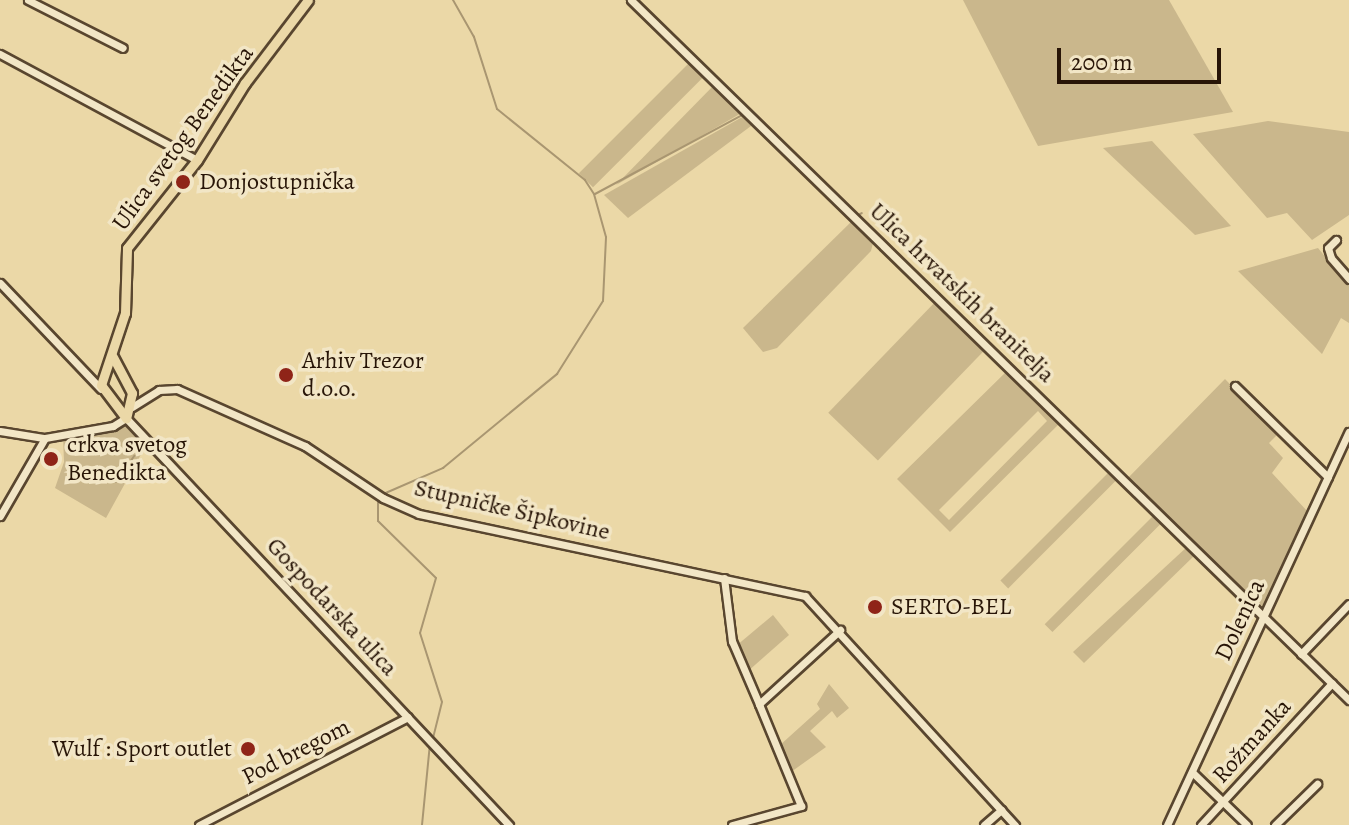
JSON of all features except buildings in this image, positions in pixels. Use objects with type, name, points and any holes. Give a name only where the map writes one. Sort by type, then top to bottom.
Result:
[{"type":"main road","name":"Ulica svetog Benedikta","points":[[101,389],[125,313],[127,248],[197,160],[245,83],[308,0]]},
{"type":"main road","points":[[101,389],[126,418],[132,407],[130,386],[113,357]]},
{"type":"street","points":[[28,0],[123,48]]},
{"type":"street","name":"Ulica hrvatskih branitelja","points":[[631,0],[1264,616]]},
{"type":"street","points":[[0,54],[197,160]]},
{"type":"street","points":[[1336,240],[1328,248],[1331,258],[1349,279]]},
{"type":"street","points":[[0,283],[101,389]]},
{"type":"street","points":[[1235,386],[1328,477]]},
{"type":"street","name":"Stupničke Šipkovine","points":[[132,407],[159,390],[177,389],[305,446],[381,497],[419,514],[805,596],[840,630],[1015,825]]},
{"type":"street","points":[[0,431],[20,438],[45,438],[113,426],[126,418]]},
{"type":"street","name":"Gospodarska ulica","points":[[126,418],[509,825]]},
{"type":"street","name":"Dolenica","points":[[1167,825],[1349,432]]},
{"type":"street","points":[[20,438],[32,459]]},
{"type":"street","points":[[0,516],[45,438]]},
{"type":"street","points":[[724,578],[732,641],[801,796],[800,807],[732,825]]},
{"type":"street","points":[[1301,654],[1349,604]]},
{"type":"street","points":[[1264,616],[1349,700]]},
{"type":"street","points":[[759,704],[840,630]]},
{"type":"street","name":"Rožmanka","points":[[1201,825],[1332,683]]},
{"type":"street","name":"Pod bregom","points":[[201,824],[408,717]]},
{"type":"street","points":[[1192,772],[1247,825]]},
{"type":"street","points":[[1275,825],[1317,784]]},
{"type":"street","points":[[984,825],[1001,810]]},
{"type":"shaded area","points":[[963,0],[1169,0],[1233,112],[1038,146]]},
{"type":"shaded area","points":[[692,60],[706,74],[593,187],[579,173]]},
{"type":"shaded area","points":[[716,83],[745,111],[616,185]]},
{"type":"shaded area","points":[[744,116],[755,123],[628,218],[604,195]]},
{"type":"shaded area","points":[[1268,121],[1349,132],[1349,215],[1312,240],[1287,213],[1267,218],[1193,134]]},
{"type":"shaded area","points":[[1152,141],[1231,226],[1195,235],[1103,148]]},
{"type":"shaded area","points":[[853,220],[874,239],[871,251],[777,348],[763,352],[743,328]]},
{"type":"shaded area","points":[[1318,248],[1349,286],[1349,323],[1341,318],[1322,354],[1238,271]]},
{"type":"shaded area","points":[[938,299],[988,347],[878,461],[828,413]]},
{"type":"shaded area","points":[[1009,369],[1062,421],[950,532],[897,479]],"holes":[[[1038,411],[1047,421],[949,520],[939,510]]]},
{"type":"shaded area","points":[[1225,379],[1278,434],[1269,443],[1283,458],[1272,473],[1308,512],[1265,606],[1256,604],[1127,479]]},
{"type":"shaded area","points":[[126,427],[145,447],[106,518],[55,488],[64,462],[63,435]]},
{"type":"shaded area","points":[[1110,471],[1118,479],[1008,588],[1000,581]]},
{"type":"shaded area","points":[[1155,514],[1163,522],[1052,632],[1045,624]]},
{"type":"shaded area","points":[[1188,546],[1196,554],[1084,663],[1073,652]]},
{"type":"shaded area","points":[[773,615],[789,635],[747,672],[736,646]]},
{"type":"shaded area","points":[[829,684],[849,708],[837,718],[832,711],[810,731],[826,747],[791,772],[779,746],[820,709],[817,704]]},
{"type":"waterway","points":[[381,495],[443,468],[557,374],[603,301],[606,237],[594,194],[585,180],[497,109],[474,37],[453,0]]},
{"type":"waterway","points":[[595,194],[744,114]]},
{"type":"waterway","points":[[116,482],[134,456]]},
{"type":"waterway","points":[[378,500],[378,521],[436,578],[420,633],[442,702],[433,739]]},
{"type":"waterway","points":[[422,825],[430,744]]},
{"type":"place","name":"Donjostupnička","points":[[183,182]]},
{"type":"place","name":"Arhiv Trezor d.o.o.","points":[[286,375]]},
{"type":"place","name":"crkva svetog Benedikta","points":[[51,459]]},
{"type":"place","name":"SERTO-BEL","points":[[875,607]]},
{"type":"place","name":"Wulf : Sport outlet","points":[[248,749]]}]
